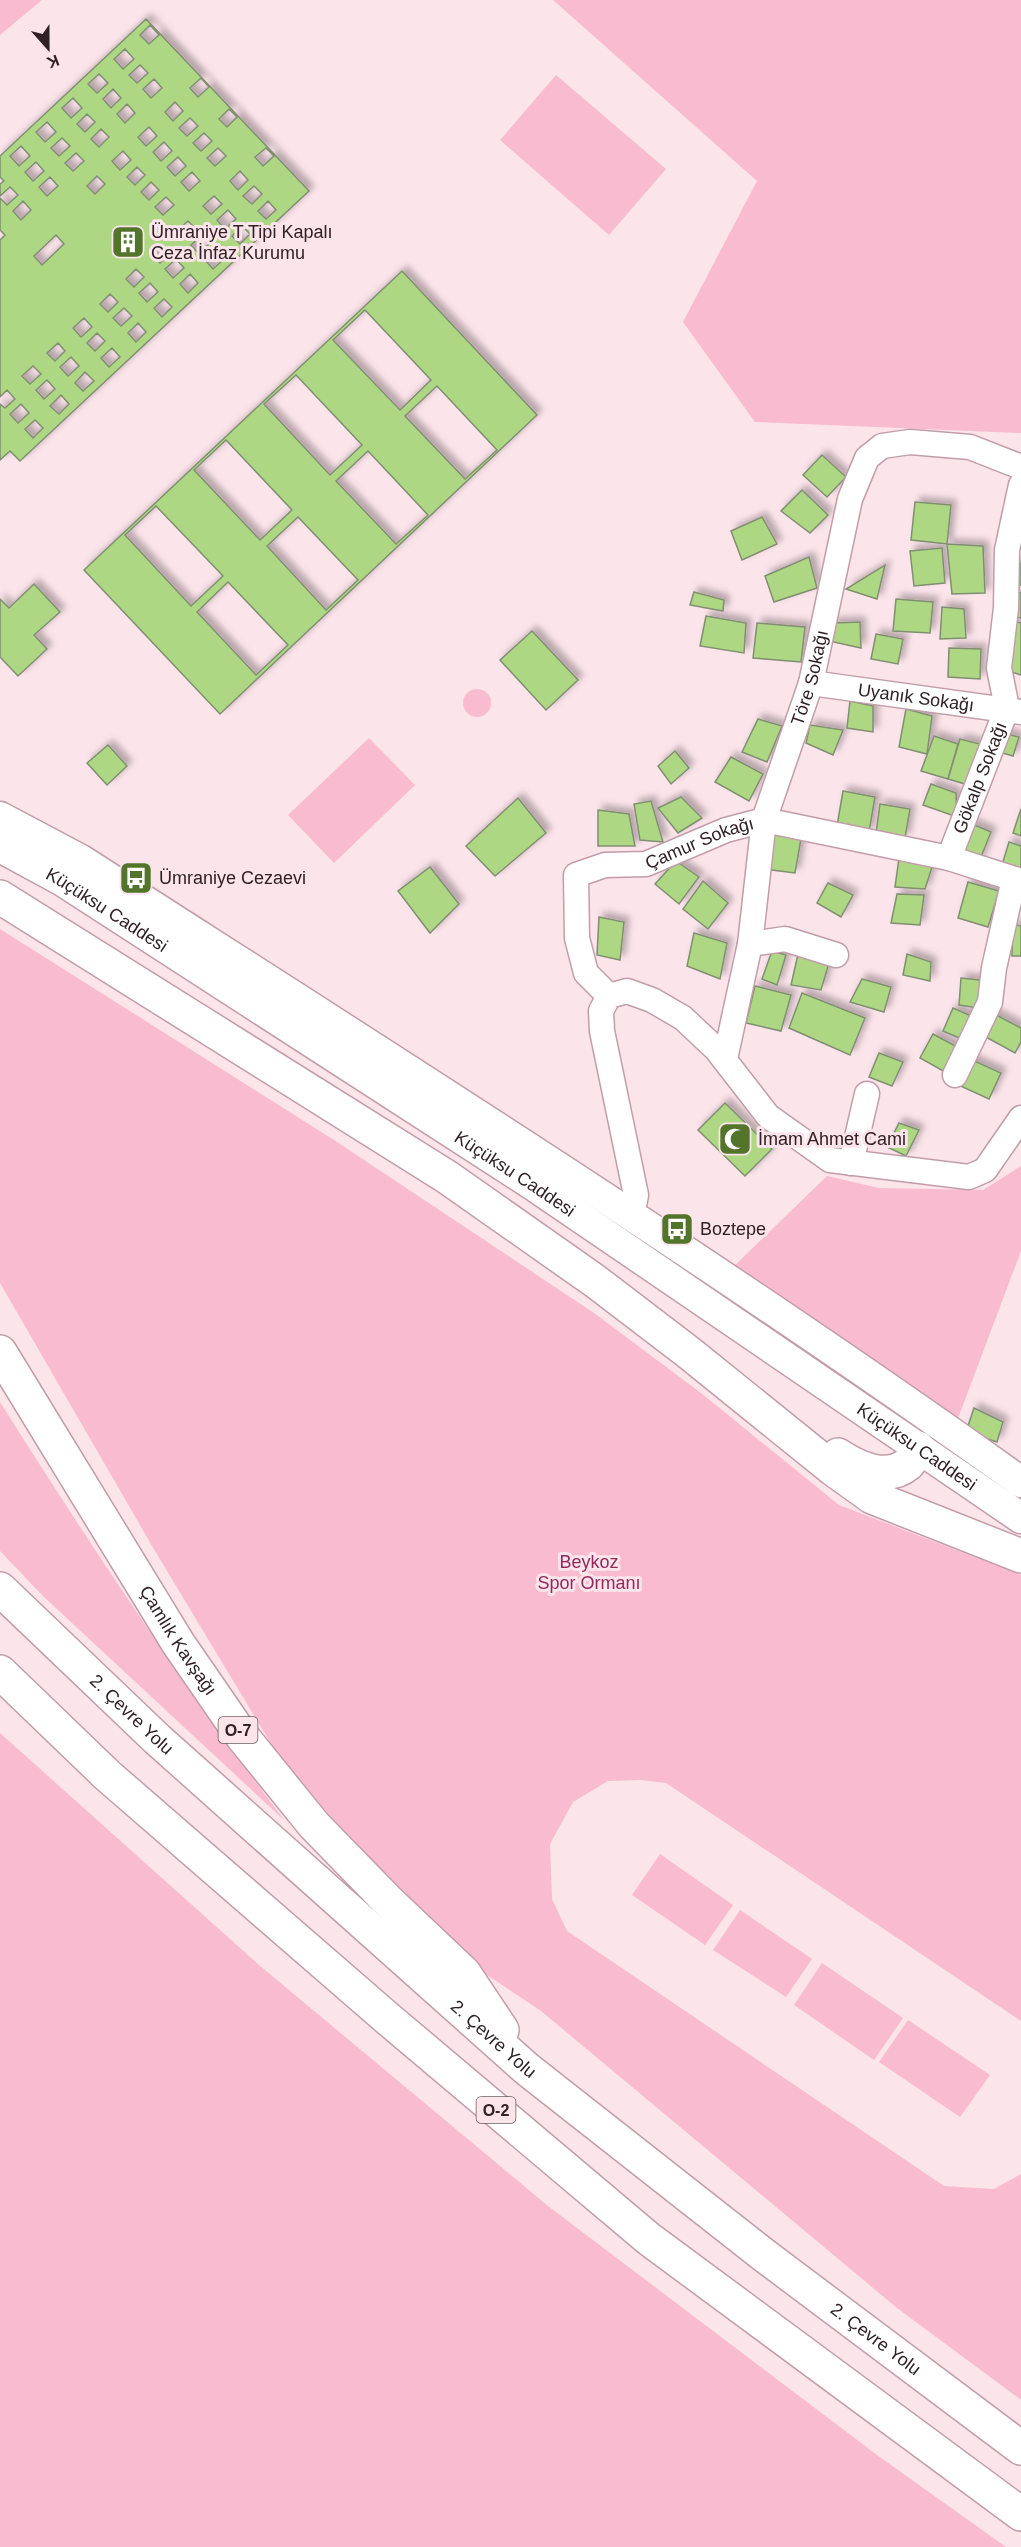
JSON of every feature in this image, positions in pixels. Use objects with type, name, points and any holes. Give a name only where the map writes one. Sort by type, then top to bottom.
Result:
[{"type":"highway","points":[[0,897],[447,1177],[596,1281],[833,1469],[872,1497],[1021,1556]]},
{"type":"highway","name":"Çamlık Kavşağı","points":[[0,1352],[178,1643],[242,1736],[314,1825],[387,1901],[464,1974],[527,2069]]},
{"type":"highway","points":[[688,1352],[848,1462],[874,1473],[890,1473],[908,1464],[918,1448]]},
{"type":"highway","name":"2. Çevre Yolu","points":[[0,1589],[157,1739],[527,2069],[765,2256],[1021,2448]]},
{"type":"highway","name":"O-2","points":[[0,1672],[107,1775],[387,2018],[649,2239],[1021,2514]]},
{"type":"main road","points":[[0,802],[8,807],[6,830]]},
{"type":"main road","name":"Küçüksu Caddesi","points":[[6,830],[91,867],[632,1216],[918,1408],[1021,1482]]},
{"type":"main road","name":"Küçüksu Caddesi","points":[[6,830],[61,880],[536,1187],[1021,1518]]},
{"type":"main road","points":[[616,1242],[632,1216]]},
{"type":"main road","points":[[918,1408],[921,1428],[918,1448]]},
{"type":"street","name":"Töre Sokağı","points":[[725,1059],[750,944],[764,820],[811,683],[850,498],[867,458],[882,446],[910,442],[970,447],[1021,467]]},
{"type":"street","name":"Gökalp Sokağı","points":[[949,858],[1014,710],[999,668],[1006,608],[1007,550],[1021,485]]},
{"type":"street","name":"Uyanık Sokağı","points":[[811,683],[1014,710]]},
{"type":"street","name":"Çamur Sokağı","points":[[609,996],[586,973],[577,938],[576,875],[605,865],[646,864],[726,830],[764,820],[949,858],[1018,880]]},
{"type":"street","points":[[955,1075],[990,1002],[994,968],[1018,880]]},
{"type":"street","points":[[750,944],[785,939],[836,955]]},
{"type":"street","points":[[632,1216],[636,1195],[602,1031],[601,1011],[609,996],[627,991],[652,1000],[683,1018],[725,1059],[768,1116],[830,1160],[969,1177],[985,1170],[1021,1118]]},
{"type":"street","points":[[851,1163],[867,1094]]},
{"type":"green space","points":[[0,0],[42,0],[0,35]]},
{"type":"green space","points":[[553,0],[1021,0],[1021,433],[755,422],[683,322],[757,181]]},
{"type":"green space","points":[[556,75],[666,169],[609,235],[500,140]]},
{"type":"green space","points":[[477,689],[487,693],[491,703],[487,713],[477,717],[467,713],[463,703],[467,693]]},
{"type":"green space","points":[[369,738],[415,785],[334,863],[288,815]]},
{"type":"green space","name":"Beykoz Spor Ormanı","points":[[0,929],[334,1140],[594,1313],[701,1393],[839,1505],[1021,1575],[1021,2021],[666,1783],[640,1780],[608,1781],[573,1802],[550,1844],[552,1899],[567,1931],[944,2186],[994,2189],[1021,2174],[1021,2400],[897,2308],[541,2011],[487,1975],[351,1842],[273,1747],[155,1551],[0,1283]]},
{"type":"green space","points":[[1021,1166],[1021,1251],[957,1421],[732,1268],[827,1176],[879,1188],[983,1190]]},
{"type":"green space","points":[[0,1402],[138,1614],[284,1820],[44,1597],[0,1551]]},
{"type":"green space","points":[[0,1733],[259,1965],[548,2206],[877,2455],[1006,2547],[0,2547]]},
{"type":"green space","points":[[660,1854],[733,1905],[705,1945],[632,1895]]},
{"type":"green space","points":[[740,1910],[812,1959],[786,1997],[713,1950]]},
{"type":"green space","points":[[822,1963],[903,2018],[874,2060],[794,2005]]},
{"type":"green space","points":[[908,2020],[990,2075],[960,2117],[879,2062]]},
{"type":"building","name":"Ümraniye T Tipi Kapalı Ceza İnfaz Kurumu","points":[[146,19],[309,191],[20,461],[10,451],[0,460],[0,404],[5,408],[15,399],[7,390],[0,397],[0,240],[5,235],[0,230],[0,198],[7,205],[18,195],[10,187],[0,196],[0,184],[4,181],[0,177],[0,156]],"holes":[[[150,25],[159,35],[149,44],[140,35]],[[125,49],[134,59],[123,69],[114,59]],[[140,65],[148,73],[137,83],[129,75]],[[99,74],[108,83],[97,93],[88,84]],[[201,78],[209,87],[198,97],[190,88]],[[154,79],[162,88],[151,98],[143,89]],[[113,89],[121,98],[111,108],[103,99]],[[73,98],[82,108],[71,118],[62,108]],[[175,102],[183,111],[173,121],[165,112]],[[127,104],[135,113],[125,123],[117,114]],[[229,109],[237,117],[227,127],[219,119]],[[87,114],[95,122],[85,132],[77,124]],[[190,118],[198,126],[187,136],[179,128]],[[47,122],[56,132],[45,142],[36,132]],[[149,127],[157,136],[146,146],[138,137]],[[101,129],[109,137],[99,147],[91,139]],[[204,133],[212,141],[201,151],[193,143]],[[62,138],[70,146],[59,156],[51,148]],[[164,142],[172,151],[161,161],[153,152]],[[21,146],[30,156],[19,166],[10,156]],[[218,148],[226,156],[215,166],[207,158]],[[266,148],[274,156],[263,166],[255,157]],[[123,151],[131,160],[120,170],[112,161]],[[76,153],[84,161],[73,171],[65,163]],[[178,157],[186,166],[175,176],[167,167]],[[36,162],[44,171],[33,181],[25,172]],[[137,167],[145,175],[135,185],[127,177]],[[240,171],[248,180],[238,190],[230,181]],[[192,172],[200,181],[189,191],[181,182]],[[97,176],[105,184],[95,194],[87,186]],[[50,177],[58,186],[47,196],[39,187]],[[151,182],[159,190],[149,200],[141,192]],[[254,186],[262,194],[252,204],[243,196]],[[214,196],[222,204],[211,214],[203,206]],[[166,197],[174,205],[163,215],[155,207]],[[23,201],[31,210],[21,220],[13,211]],[[268,201],[276,210],[266,219],[258,211]],[[228,210],[236,219],[225,229],[217,220]],[[188,221],[196,229],[185,239],[177,231]],[[242,226],[250,234],[240,244],[232,236]],[[56,235],[64,244],[42,265],[34,256]],[[202,235],[210,243],[199,254],[191,245]],[[162,245],[170,253],[160,263],[152,255]],[[216,250],[224,259],[213,269],[205,260]],[[176,259],[184,268],[173,278],[165,269]],[[136,269],[144,277],[134,287],[126,279]],[[190,274],[198,283],[188,293],[180,284]],[[150,283],[158,292],[147,302],[139,293]],[[110,294],[118,302],[108,312],[100,304]],[[164,299],[172,307],[162,317],[154,308]],[[124,308],[132,316],[121,326],[113,318]],[[84,318],[92,327],[81,337],[73,328]],[[138,323],[146,332],[136,342],[128,333]],[[97,333],[105,341],[95,351],[87,343]],[[58,343],[65,351],[55,361],[47,353]],[[112,348],[120,357],[109,367],[101,358]],[[71,357],[79,366],[68,376],[60,367]],[[33,366],[41,374],[30,384],[22,376]],[[85,372],[94,381],[83,391],[75,383]],[[47,380],[55,389],[44,399],[36,390]],[[61,395],[69,404],[59,414],[50,406]],[[21,404],[29,413],[18,423],[10,414]],[[35,420],[43,428],[33,438],[25,429]]]},
{"type":"building","points":[[402,271],[537,415],[220,714],[84,570]],"holes":[[[365,310],[431,380],[400,410],[333,340]],[[296,375],[362,445],[330,475],[264,404]],[[437,386],[497,450],[465,479],[405,416]],[[226,440],[292,510],[260,540],[194,470]],[[368,451],[428,515],[396,544],[336,481]],[[156,506],[223,576],[191,606],[125,535]],[[298,517],[358,580],[326,610],[267,546]],[[228,582],[288,645],[256,675],[197,612]]]},
{"type":"building","points":[[822,455],[846,477],[827,497],[803,475]]},
{"type":"building","points":[[802,490],[828,515],[810,533],[781,511]]},
{"type":"building","points":[[915,502],[951,505],[947,544],[911,540]]},
{"type":"building","points":[[762,517],[777,544],[742,560],[731,531]]},
{"type":"building","points":[[947,544],[983,546],[985,593],[952,594]]},
{"type":"building","points":[[942,548],[945,583],[914,586],[910,551]]},
{"type":"building","points":[[809,557],[817,588],[774,602],[765,576]]},
{"type":"building","points":[[1014,563],[1021,563],[1021,585],[1013,585]]},
{"type":"building","points":[[885,565],[877,599],[846,589]]},
{"type":"building","points":[[34,584],[60,612],[34,635],[47,649],[18,676],[0,657],[0,599],[9,608]]},
{"type":"building","points":[[694,592],[724,600],[723,611],[690,605]]},
{"type":"building","points":[[1015,592],[1021,593],[1021,618],[1013,617]]},
{"type":"building","points":[[896,599],[933,602],[930,633],[893,631]]},
{"type":"building","points":[[942,607],[964,609],[966,638],[940,639]]},
{"type":"building","points":[[706,616],[746,623],[744,653],[700,646]]},
{"type":"building","points":[[1014,621],[1021,623],[1021,675],[999,668]]},
{"type":"building","points":[[860,622],[861,648],[829,641],[833,623]]},
{"type":"building","points":[[757,623],[805,627],[801,662],[753,658]]},
{"type":"building","points":[[532,631],[578,680],[546,710],[500,660]]},
{"type":"building","points":[[876,634],[903,639],[898,664],[871,659]]},
{"type":"building","points":[[949,648],[981,649],[980,679],[948,677]]},
{"type":"building","points":[[850,701],[873,706],[873,732],[847,728]]},
{"type":"building","points":[[906,709],[932,716],[927,754],[899,747]]},
{"type":"building","points":[[758,719],[782,726],[767,762],[742,752]]},
{"type":"building","points":[[810,725],[843,730],[833,755],[806,743]]},
{"type":"building","points":[[998,732],[1019,737],[1013,756],[999,752]]},
{"type":"building","points":[[934,736],[958,744],[948,779],[921,771]]},
{"type":"building","points":[[960,739],[980,744],[968,785],[948,779]]},
{"type":"building","points":[[108,745],[127,766],[107,785],[87,763]]},
{"type":"building","points":[[675,751],[689,768],[671,784],[658,766]]},
{"type":"building","points":[[731,757],[763,774],[749,801],[715,782]]},
{"type":"building","points":[[931,784],[956,793],[957,817],[923,805]]},
{"type":"building","points":[[843,791],[875,797],[869,832],[837,826]]},
{"type":"building","points":[[681,797],[702,818],[678,833],[658,808]]},
{"type":"building","points":[[518,798],[546,833],[495,876],[466,846]]},
{"type":"building","points":[[651,801],[663,842],[640,840],[634,804]]},
{"type":"building","points":[[880,804],[910,809],[905,838],[876,833]]},
{"type":"building","points":[[1021,809],[1021,836],[1013,833]]},
{"type":"building","points":[[598,810],[629,814],[635,846],[598,846]]},
{"type":"building","points":[[970,823],[991,832],[979,862],[954,860]]},
{"type":"building","points":[[767,834],[801,839],[795,873],[764,869]]},
{"type":"building","points":[[1009,842],[1021,846],[1021,871],[1002,865]]},
{"type":"building","points":[[899,858],[933,864],[925,889],[895,887]]},
{"type":"building","points":[[676,861],[699,877],[679,904],[655,884]]},
{"type":"building","points":[[430,867],[459,904],[430,933],[398,891]]},
{"type":"building","points":[[703,881],[728,903],[708,929],[683,909]]},
{"type":"building","points":[[968,882],[999,891],[988,927],[958,918]]},
{"type":"building","points":[[828,883],[853,895],[841,917],[817,903]]},
{"type":"building","points":[[897,894],[924,895],[920,925],[891,923]]},
{"type":"building","points":[[599,917],[624,922],[620,960],[597,955]]},
{"type":"building","points":[[1013,924],[1021,926],[1021,956],[1012,956]]},
{"type":"building","points":[[694,933],[727,943],[720,979],[687,966]]},
{"type":"building","points":[[799,950],[829,963],[821,990],[791,985]]},
{"type":"building","points":[[772,951],[786,955],[777,985],[762,979]]},
{"type":"building","points":[[907,954],[931,962],[930,981],[903,975]]},
{"type":"building","points":[[961,978],[989,981],[985,1009],[959,1005]]},
{"type":"building","points":[[862,979],[891,987],[884,1012],[850,1002]]},
{"type":"building","points":[[755,986],[791,995],[781,1031],[746,1023]]},
{"type":"building","points":[[802,993],[865,1018],[850,1055],[789,1028]]},
{"type":"building","points":[[953,1008],[976,1018],[966,1041],[943,1031]]},
{"type":"building","points":[[985,1009],[1021,1028],[1021,1042],[1015,1053],[973,1030]]},
{"type":"building","points":[[933,1034],[959,1048],[945,1072],[920,1058]]},
{"type":"building","points":[[879,1053],[903,1062],[892,1086],[869,1077]]},
{"type":"building","points":[[968,1058],[1001,1073],[989,1099],[956,1084]]},
{"type":"building","name":"İmam Ahmet Cami","points":[[725,1103],[772,1149],[745,1176],[698,1130]]},
{"type":"building","points":[[899,1123],[919,1130],[906,1156],[887,1147]]},
{"type":"building","points":[[974,1408],[1003,1422],[997,1442],[966,1432]]},
{"type":"place","name":"Ümraniye T Tipi Kapalı Ceza İnfaz Kurumu","points":[[128,242]]},
{"type":"place","name":"Ümraniye Cezaevi","points":[[136,878]]},
{"type":"place","name":"İmam Ahmet Cami","points":[[735,1139]]},
{"type":"place","name":"Boztepe","points":[[677,1229]]}]
